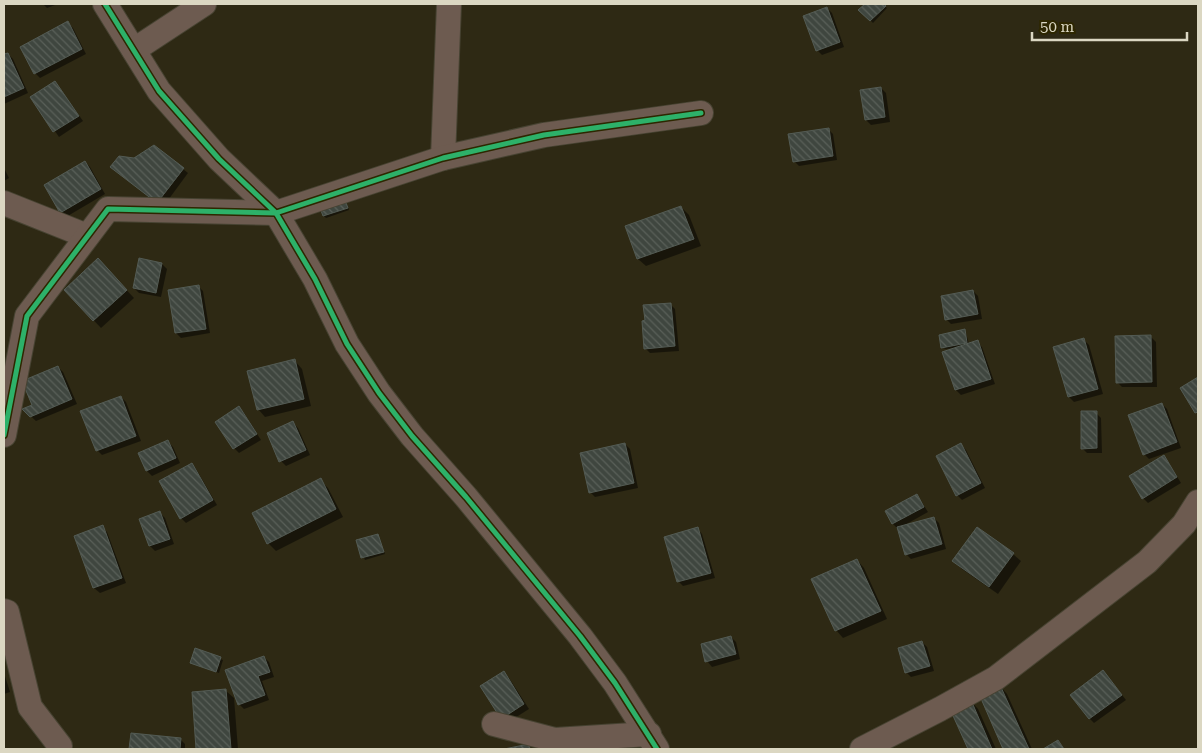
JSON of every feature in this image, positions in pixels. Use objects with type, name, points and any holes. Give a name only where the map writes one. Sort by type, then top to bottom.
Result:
[{"type":"street","points":[[105,4],[159,91],[219,158],[276,212],[315,279],[347,344],[379,393],[412,436],[580,636],[615,683],[653,742]]},
{"type":"street","points":[[134,50],[204,4]]},
{"type":"street","points":[[443,158],[449,4]]},
{"type":"street","points":[[4,435],[27,316],[108,209],[276,212],[443,158],[544,135],[701,113]]},
{"type":"street","points":[[4,203],[87,236]]},
{"type":"street","points":[[862,749],[996,678],[1147,562],[1184,524],[1198,502]]},
{"type":"street","points":[[4,611],[7,612],[30,707],[60,746]]},
{"type":"street","points":[[494,724],[555,740],[653,742]]},
{"type":"building","points":[[865,4],[884,4],[886,6],[870,21],[858,10]]},
{"type":"building","points":[[827,7],[840,42],[816,51],[803,16]]},
{"type":"building","points":[[68,21],[82,49],[34,74],[20,47]]},
{"type":"building","points":[[8,53],[24,88],[4,97],[4,54]]},
{"type":"building","points":[[55,81],[79,116],[53,132],[30,97]]},
{"type":"building","points":[[881,87],[885,117],[865,120],[860,90]]},
{"type":"building","points":[[829,128],[833,156],[793,162],[788,134]]},
{"type":"building","points":[[154,145],[184,168],[157,203],[110,167],[119,156],[134,158]]},
{"type":"building","points":[[85,161],[101,189],[60,213],[44,185]]},
{"type":"building","points":[[342,192],[348,208],[323,216],[317,200]]},
{"type":"building","points":[[681,206],[694,239],[637,259],[625,226]]},
{"type":"building","points":[[98,258],[127,290],[93,321],[64,290]]},
{"type":"building","points":[[139,258],[162,263],[156,293],[133,288]]},
{"type":"building","points":[[199,285],[206,329],[175,333],[168,290]]},
{"type":"building","points":[[973,290],[978,314],[945,320],[941,296]]},
{"type":"building","points":[[671,303],[675,346],[644,349],[642,321],[645,320],[643,305]]},
{"type":"building","points":[[965,329],[967,343],[941,348],[939,335]]},
{"type":"building","points":[[1151,335],[1152,382],[1116,383],[1115,336]]},
{"type":"building","points":[[1084,338],[1098,389],[1068,397],[1053,347]]},
{"type":"building","points":[[978,340],[991,379],[955,390],[942,352]]},
{"type":"building","points":[[295,359],[304,399],[257,410],[247,371]]},
{"type":"building","points":[[58,366],[72,399],[30,417],[22,409],[32,405],[22,381]]},
{"type":"building","points":[[1198,377],[1198,412],[1195,413],[1180,388]]},
{"type":"building","points":[[121,396],[136,436],[96,451],[80,411]]},
{"type":"building","points":[[1162,403],[1177,442],[1143,455],[1128,415]]},
{"type":"building","points":[[239,406],[257,434],[233,449],[215,422]]},
{"type":"building","points":[[1081,411],[1097,411],[1097,448],[1081,449]]},
{"type":"building","points":[[293,421],[306,450],[279,462],[267,433]]},
{"type":"building","points":[[168,440],[176,458],[146,471],[138,453]]},
{"type":"building","points":[[625,443],[634,483],[589,493],[580,453]]},
{"type":"building","points":[[961,443],[981,483],[956,496],[936,456]]},
{"type":"building","points":[[1164,455],[1177,477],[1142,499],[1129,476]]},
{"type":"building","points":[[192,463],[213,500],[180,519],[159,481]]},
{"type":"building","points":[[321,478],[336,509],[267,544],[252,513]]},
{"type":"building","points":[[917,494],[924,507],[892,524],[885,511]]},
{"type":"building","points":[[160,511],[170,539],[149,546],[139,519]]},
{"type":"building","points":[[934,517],[942,544],[905,555],[897,527]]},
{"type":"building","points":[[103,525],[122,578],[93,588],[74,536]]},
{"type":"building","points":[[698,527],[711,573],[677,582],[664,537]]},
{"type":"building","points":[[977,527],[1014,553],[989,587],[952,561]]},
{"type":"building","points":[[378,534],[384,552],[361,558],[356,540]]},
{"type":"building","points":[[857,559],[881,611],[835,631],[811,579]]},
{"type":"building","points":[[731,636],[736,654],[705,662],[701,644]]},
{"type":"building","points":[[922,641],[930,666],[905,673],[898,648]]},
{"type":"building","points":[[195,648],[221,657],[216,672],[190,663]]},
{"type":"building","points":[[264,656],[270,672],[258,676],[265,695],[238,705],[225,670]]},
{"type":"building","points":[[1103,670],[1122,695],[1089,719],[1070,695]]},
{"type":"building","points":[[504,671],[524,704],[501,719],[480,686]]},
{"type":"building","points":[[1000,685],[1029,749],[1003,749],[979,694]]},
{"type":"building","points":[[226,689],[231,749],[196,749],[192,692]]},
{"type":"building","points":[[971,700],[992,749],[968,749],[950,709]]},
{"type":"building","points":[[131,733],[181,738],[180,749],[129,749]]},
{"type":"building","points":[[1058,740],[1064,749],[1043,749]]},
{"type":"building","points":[[529,744],[530,749],[504,749]]},
{"type":"cycle path","points":[[105,4],[159,91],[219,159],[276,213],[315,279],[347,344],[379,393],[412,436],[466,497],[580,636],[615,683],[657,749]]},
{"type":"cycle path","points":[[4,435],[27,316],[108,209],[276,213],[443,158],[544,135],[701,113]]}]
